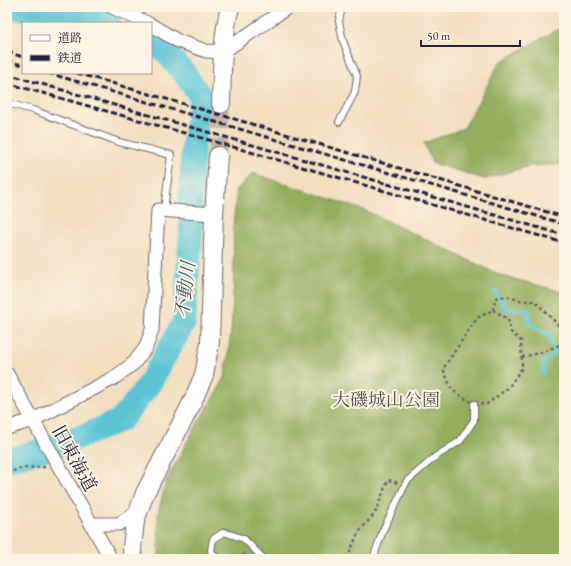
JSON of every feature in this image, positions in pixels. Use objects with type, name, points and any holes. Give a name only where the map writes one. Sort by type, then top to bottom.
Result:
[{"type":"street","points":[[112,7],[145,22]]},
{"type":"street","points":[[221,104],[227,19],[230,7]]},
{"type":"street","points":[[152,26],[178,41],[206,51],[224,52],[288,7]]},
{"type":"street","points":[[133,559],[132,548],[135,521],[138,511],[145,493],[191,405],[204,375],[210,342],[210,213],[218,156]]},
{"type":"street","points":[[7,428],[36,425],[114,378],[134,363],[146,347],[152,330],[158,210],[210,213]]},
{"type":"street","name":"旧東海道","points":[[7,374],[112,559]]},
{"type":"street","points":[[91,524],[120,524],[138,511]]},
{"type":"lane","points":[[339,122],[355,92],[357,76],[343,41],[339,21],[342,7]]},
{"type":"lane","points":[[7,103],[33,110],[119,142],[171,155],[164,210]]},
{"type":"lane","points":[[373,559],[383,530],[407,481],[436,457],[460,441],[474,420],[474,404]]},
{"type":"lane","points":[[217,559],[212,551],[213,539],[224,532],[244,539],[264,559]]},
{"type":"path","points":[[493,310],[508,318],[512,332],[521,341],[522,368],[508,388],[487,404],[474,404],[452,390],[443,369],[477,318],[493,310],[496,298],[506,296],[522,301],[535,301],[562,328],[564,335]]},
{"type":"path","points":[[522,357],[543,352],[564,343]]},
{"type":"path","points":[[7,473],[22,468],[58,464]]},
{"type":"path","points":[[349,559],[350,552],[358,533],[376,513],[388,480]]},
{"type":"green space","points":[[564,29],[564,164],[530,166],[485,179],[432,163],[424,143],[464,128],[500,62],[556,30]]},
{"type":"green space","name":"大磯城山公園","points":[[253,173],[364,210],[502,276],[564,292],[564,559],[159,559],[158,514],[166,481],[197,424],[225,378],[231,332],[234,276],[233,227],[237,189]]},
{"type":"waterway","name":"不動川","points":[[7,7],[96,17],[107,22]]},
{"type":"waterway","name":"不動川","points":[[7,460],[60,445],[121,420],[148,386],[184,322],[191,235],[190,203],[193,146],[201,97],[184,73],[164,50],[152,44]]},
{"type":"waterway","points":[[495,291],[506,310],[518,309],[529,311],[529,324],[549,334],[555,353],[544,361],[543,374]]},
{"type":"tunnel","points":[[218,156],[221,104]]},
{"type":"railway","points":[[7,52],[22,57]]},
{"type":"railway","points":[[7,61],[22,65]]},
{"type":"railway","points":[[7,74],[564,235]]},
{"type":"railway","points":[[51,74],[564,224]]},
{"type":"railway","points":[[80,74],[564,217]]},
{"type":"railway","points":[[7,83],[564,243]]}]
